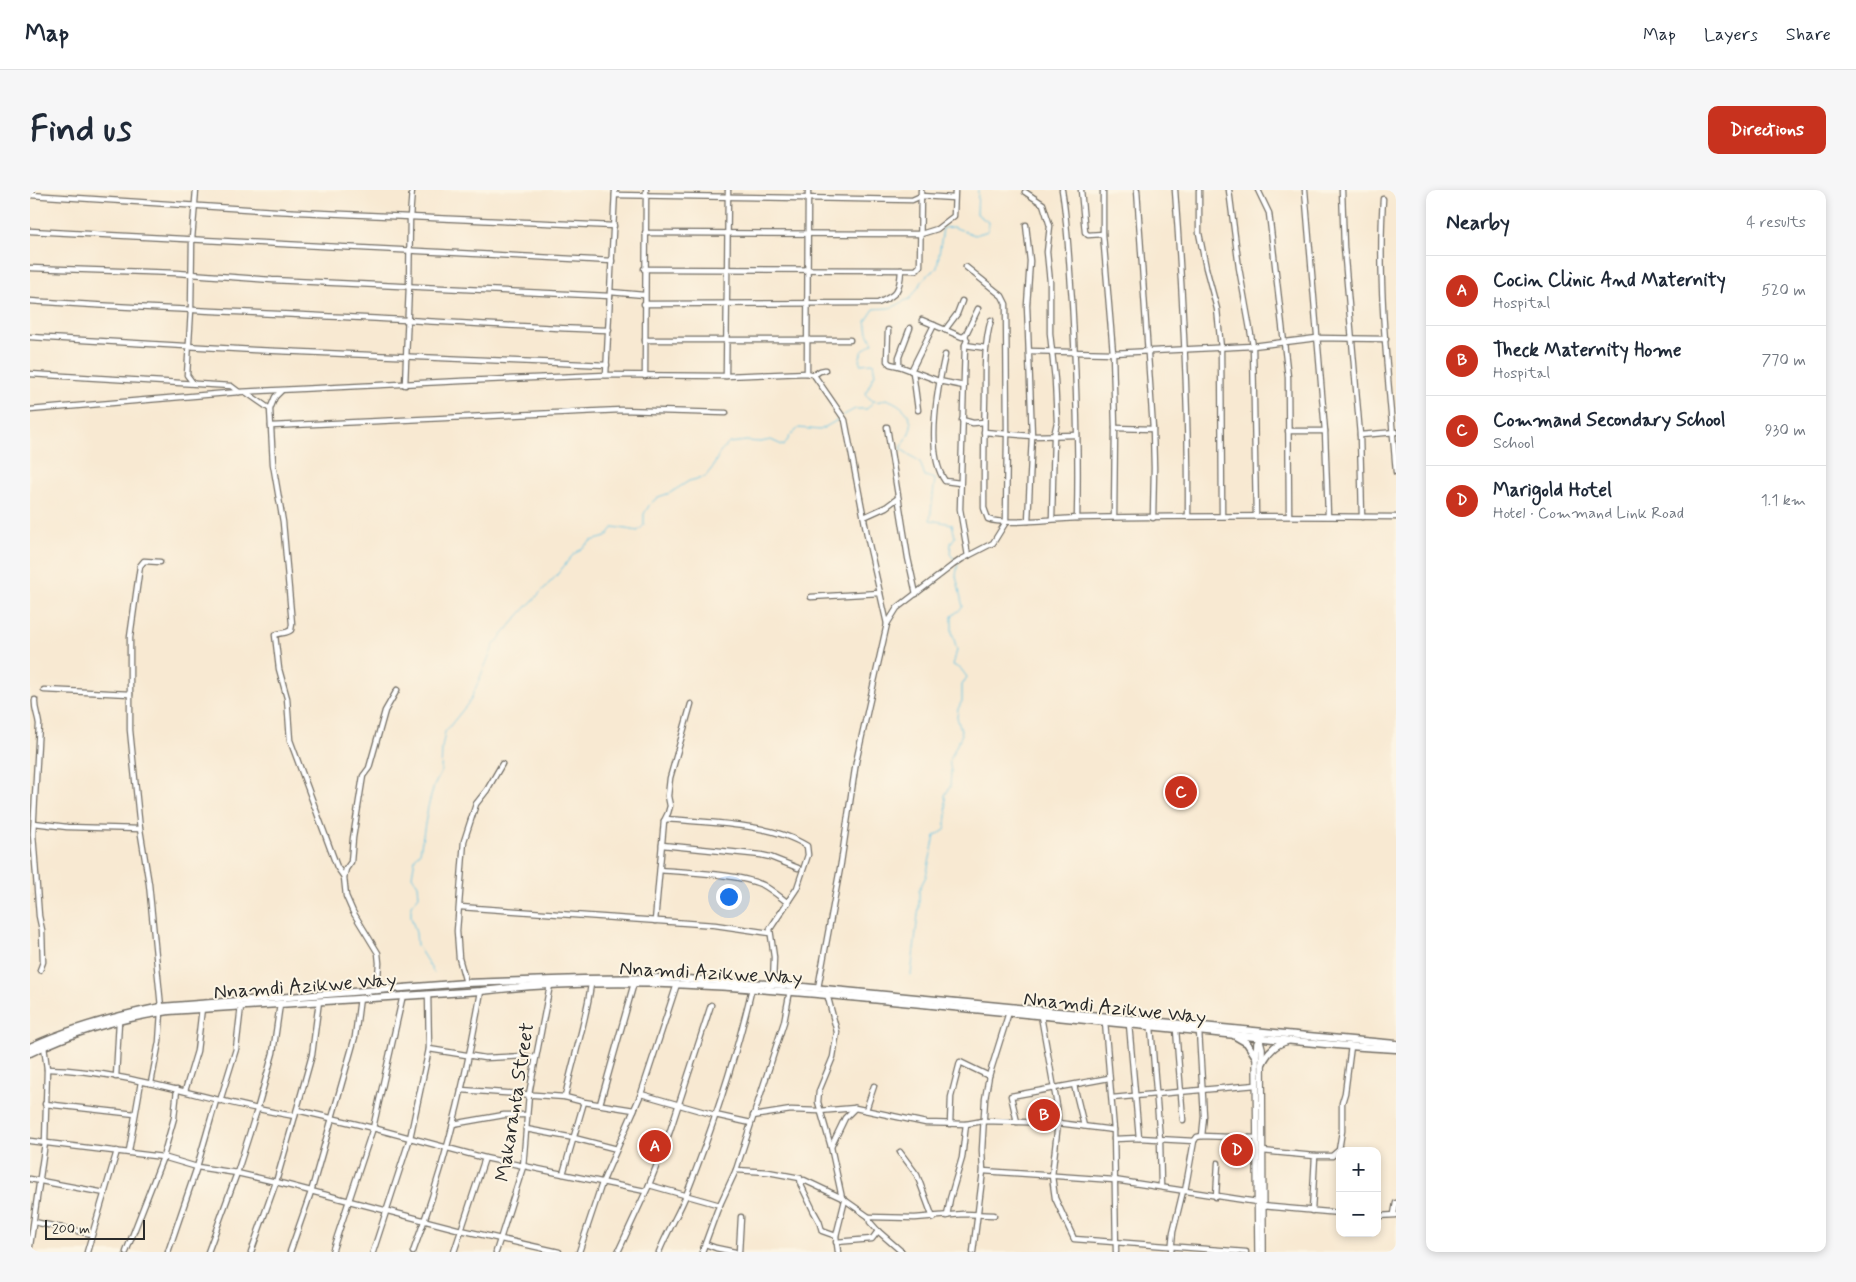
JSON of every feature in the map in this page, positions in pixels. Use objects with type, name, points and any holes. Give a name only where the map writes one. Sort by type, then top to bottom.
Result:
[{"type":"highway","name":"Nnamdi Azikwe Way","points":[[30,1047],[72,1029],[118,1015],[161,1010],[466,984],[647,978],[773,984],[1396,1044]]},
{"type":"highway","name":"Nnamdi Azikwe Way","points":[[30,1053],[88,1029],[161,1010],[280,1004],[550,985],[634,983],[752,988],[828,994],[1396,1049]]},
{"type":"highway","points":[[1226,1034],[1236,1036],[1247,1043],[1256,1057]]},
{"type":"highway","points":[[1262,1064],[1276,1046],[1285,1041],[1296,1040]]},
{"type":"main road","points":[[1243,1030],[1259,1037],[1261,1042],[1262,1151],[1258,1252]]},
{"type":"main road","points":[[1259,1037],[1270,1033]]},
{"type":"main road","points":[[1259,1037],[1256,1046],[1256,1086],[1260,1204]]},
{"type":"main road","points":[[1260,1232],[1263,1252]]},
{"type":"street","points":[[193,383],[187,375],[191,310],[192,239],[196,190]]},
{"type":"street","points":[[405,385],[412,190]]},
{"type":"street","points":[[645,376],[644,269],[646,190]]},
{"type":"street","points":[[726,376],[726,233],[728,190]]},
{"type":"street","points":[[807,373],[808,190]]},
{"type":"street","points":[[644,269],[916,270],[919,268],[921,190]]},
{"type":"street","points":[[645,233],[921,234],[937,229],[954,216],[954,190]]},
{"type":"street","points":[[1062,190],[1075,352],[1076,518]]},
{"type":"street","points":[[1082,190],[1085,232],[1088,235],[1103,234]]},
{"type":"street","points":[[1103,190],[1103,234],[1113,353],[1116,428],[1114,517]]},
{"type":"street","points":[[1138,190],[1153,429],[1153,518]]},
{"type":"street","points":[[1175,190],[1189,441],[1188,517]]},
{"type":"street","points":[[1199,190],[1199,233],[1217,309],[1221,348],[1222,516]]},
{"type":"street","points":[[1229,190],[1239,268],[1254,346],[1256,516]]},
{"type":"street","points":[[1258,190],[1269,213],[1288,377],[1289,515]]},
{"type":"street","points":[[1305,190],[1325,431],[1328,516]]},
{"type":"street","points":[[1342,190],[1344,246],[1360,434],[1362,517]]},
{"type":"street","points":[[606,374],[615,192],[646,196],[808,199],[912,200],[921,196],[954,198]]},
{"type":"street","points":[[1025,192],[1043,204],[1050,226],[1047,252],[1051,352],[1055,380],[1057,422],[1054,436],[1052,519]]},
{"type":"street","points":[[30,196],[195,204],[223,208],[614,226]]},
{"type":"street","points":[[1382,199],[1380,235],[1396,472]]},
{"type":"street","points":[[1026,225],[1030,261],[1027,305],[1032,436],[1028,520]]},
{"type":"street","points":[[30,230],[612,261]]},
{"type":"street","points":[[818,988],[842,863],[856,762],[887,624],[896,608],[953,565],[993,543],[1006,522],[1008,434],[1005,300],[966,267]]},
{"type":"street","points":[[30,268],[644,295]]},
{"type":"street","points":[[644,304],[878,303],[895,295],[899,287],[901,270]]},
{"type":"street","points":[[30,301],[608,330]]},
{"type":"street","points":[[945,330],[957,314],[962,301]]},
{"type":"street","points":[[968,556],[960,509],[965,344],[967,340],[965,336],[978,309]]},
{"type":"street","points":[[922,320],[962,337],[965,336]]},
{"type":"street","points":[[991,320],[986,348],[984,508],[988,519],[994,522],[1114,517],[1289,515],[1396,517]]},
{"type":"street","points":[[918,410],[912,371],[934,325]]},
{"type":"street","points":[[899,366],[899,357],[910,328]]},
{"type":"street","points":[[888,330],[887,361],[890,364],[939,381],[964,386]]},
{"type":"street","points":[[30,337],[606,365]]},
{"type":"street","points":[[1029,351],[1113,353],[1254,346],[1317,338],[1386,339]]},
{"type":"street","points":[[645,340],[850,340]]},
{"type":"street","points":[[965,344],[986,348]]},
{"type":"street","points":[[945,355],[935,400],[936,452],[945,480],[960,483]]},
{"type":"street","points":[[814,375],[825,370]]},
{"type":"street","points":[[30,410],[239,392],[606,374],[726,376],[807,373],[814,375],[845,420],[887,624]]},
{"type":"street","points":[[30,375],[231,386],[239,392]]},
{"type":"street","points":[[180,383],[187,375]]},
{"type":"street","points":[[281,390],[275,397],[270,409],[273,464],[283,522],[292,617],[291,630],[287,633],[275,635],[274,640],[287,698],[290,740],[337,867],[344,877]]},
{"type":"street","points":[[246,392],[270,409]]},
{"type":"street","points":[[271,426],[621,410],[726,413]]},
{"type":"street","points":[[962,420],[973,423],[984,422]]},
{"type":"street","points":[[887,427],[916,594]]},
{"type":"street","points":[[1116,428],[1153,429]]},
{"type":"street","points":[[1288,431],[1325,431]]},
{"type":"street","points":[[984,432],[1032,436],[1077,435]]},
{"type":"street","points":[[1360,434],[1394,433]]},
{"type":"street","points":[[864,517],[886,507],[898,498]]},
{"type":"street","points":[[151,1083],[159,1042],[161,1010],[149,884],[140,829],[130,730],[130,637],[140,566],[144,561],[160,562]]},
{"type":"street","points":[[811,598],[880,593]]},
{"type":"street","points":[[44,690],[130,694]]},
{"type":"street","points":[[377,991],[378,953],[353,912],[346,896],[344,877],[346,869],[351,862],[353,838],[364,776],[369,768],[384,712],[398,690]]},
{"type":"street","points":[[35,700],[34,708],[38,715],[39,724],[34,823],[39,916],[42,930],[43,962],[40,970]]},
{"type":"street","points":[[656,921],[664,821],[670,806],[668,796],[670,778],[691,704]]},
{"type":"street","points":[[466,984],[459,958],[457,931],[464,840],[476,804],[487,790],[502,764]]},
{"type":"street","points":[[664,821],[667,819],[786,834],[807,846],[808,854],[797,888],[772,924],[770,934],[774,957],[773,984]]},
{"type":"street","points":[[34,823],[67,827],[140,829]]},
{"type":"street","points":[[662,845],[761,855],[798,868]]},
{"type":"street","points":[[660,870],[751,882],[769,889],[788,903]]},
{"type":"street","points":[[460,907],[715,926],[770,934]]},
{"type":"street","points":[[600,1104],[634,983]]},
{"type":"street","points":[[565,1096],[587,1010],[591,984]]},
{"type":"street","points":[[579,1252],[602,1183],[641,1094],[677,984]]},
{"type":"street","name":"Makaranta Street","points":[[496,1252],[523,1167],[528,1094],[550,985]]},
{"type":"street","points":[[658,1252],[686,1195],[715,1115],[752,988]]},
{"type":"street","points":[[413,1252],[425,1221],[447,1149],[469,1056],[481,990]]},
{"type":"street","points":[[702,1252],[720,1204],[736,1170],[784,1022],[790,991]]},
{"type":"street","points":[[373,1252],[410,1138],[429,1049],[428,994]]},
{"type":"street","points":[[828,994],[837,1032],[833,1057],[818,1091],[818,1102],[843,1199],[836,1239],[838,1252]]},
{"type":"street","points":[[332,1252],[373,1128],[403,995]]},
{"type":"street","points":[[290,1252],[312,1192],[333,1118],[355,1037],[360,998]]},
{"type":"street","points":[[250,1252],[276,1182],[296,1116],[312,1056],[319,1000]]},
{"type":"street","points":[[208,1252],[237,1173],[257,1110],[273,1053],[280,1004]]},
{"type":"street","points":[[618,1252],[670,1131],[711,1005]]},
{"type":"street","points":[[168,1252],[236,1049],[242,1006]]},
{"type":"street","points":[[184,1091],[197,1051],[202,1008]]},
{"type":"street","points":[[973,1252],[983,1171],[983,1121],[989,1076],[1009,1012]]},
{"type":"street","points":[[1041,1016],[1057,1105],[1058,1123],[1052,1176],[1055,1198],[1074,1239],[1246,1252]]},
{"type":"street","points":[[116,1077],[119,1021]]},
{"type":"street","points":[[1105,1022],[1114,1130],[1116,1252]]},
{"type":"street","points":[[1128,1024],[1139,1138]]},
{"type":"street","points":[[1151,1026],[1160,1140],[1161,1186]]},
{"type":"street","points":[[1176,1029],[1183,1120]]},
{"type":"street","points":[[1199,1031],[1204,1116],[1202,1136]]},
{"type":"street","points":[[30,1246],[45,1143],[47,1069],[44,1046]]},
{"type":"street","points":[[1262,1151],[1332,1156],[1339,1150],[1342,1131],[1342,1103],[1351,1046]]},
{"type":"street","points":[[429,1049],[485,1058],[524,1056],[535,1058]]},
{"type":"street","points":[[950,1124],[951,1097],[960,1062],[989,1076]]},
{"type":"street","points":[[47,1069],[78,1070],[151,1083],[257,1110],[296,1116]]},
{"type":"street","points":[[1017,1122],[1012,1096],[1109,1078]]},
{"type":"street","points":[[129,1152],[141,1082]]},
{"type":"street","points":[[1074,1085],[1084,1126]]},
{"type":"street","points":[[866,1110],[874,1086]]},
{"type":"street","points":[[1112,1098],[1256,1086]]},
{"type":"street","points":[[126,1252],[163,1157],[174,1118],[177,1089]]},
{"type":"street","points":[[460,1090],[565,1096],[584,1102],[634,1110]]},
{"type":"street","points":[[641,1094],[751,1123]]},
{"type":"street","points":[[563,1174],[584,1102]]},
{"type":"street","points":[[45,1104],[135,1114]]},
{"type":"street","points":[[753,1116],[791,1110],[819,1111],[855,1108],[926,1123],[966,1124],[983,1121],[1058,1123],[1114,1130]]},
{"type":"street","points":[[831,1147],[845,1118],[855,1108]]},
{"type":"street","points":[[297,1110],[523,1167],[645,1191]]},
{"type":"street","points":[[452,1124],[504,1115],[528,1115]]},
{"type":"street","points":[[948,1216],[950,1199],[962,1158],[966,1124]]},
{"type":"street","points":[[526,1129],[574,1138],[617,1149]]},
{"type":"street","points":[[1171,1252],[1173,1232],[1194,1141],[1197,1137],[1257,1138]]},
{"type":"street","points":[[1114,1140],[1139,1138],[1194,1141]]},
{"type":"street","points":[[30,1140],[163,1157],[276,1182],[387,1212],[502,1238],[538,1250],[559,1252]]},
{"type":"street","points":[[87,1252],[117,1151]]},
{"type":"street","points":[[900,1152],[917,1175],[933,1218]]},
{"type":"street","points":[[1312,1211],[1315,1156]]},
{"type":"street","points":[[454,1252],[485,1158]]},
{"type":"street","points":[[1216,1197],[1218,1163]]},
{"type":"street","points":[[736,1170],[768,1172],[800,1178],[822,1232],[836,1239],[872,1239],[878,1231]]},
{"type":"street","points":[[983,1171],[1114,1180],[1161,1186],[1260,1204],[1336,1213]]},
{"type":"street","points":[[30,1179],[105,1193]]},
{"type":"street","points":[[802,1185],[804,1180],[843,1199],[869,1217],[933,1218],[977,1214],[994,1215]]},
{"type":"street","points":[[648,1185],[720,1204]]},
{"type":"street","points":[[1381,1216],[1395,1214],[1396,1203]]},
{"type":"street","points":[[705,1244],[737,1252],[741,1217]]},
{"type":"street","points":[[869,1217],[870,1222],[878,1231],[902,1252]]},
{"type":"street","points":[[33,1220],[92,1234]]},
{"type":"waterway","points":[[956,561],[950,554],[951,543],[955,537],[952,524],[930,520],[935,479],[925,476],[920,462],[901,449],[908,436],[911,423],[910,418],[905,410],[894,402],[886,399],[874,401],[865,394],[875,374],[873,363],[860,364],[860,357],[863,351],[873,343],[868,333],[866,321],[874,309],[893,307],[910,299],[926,276],[937,268],[943,228],[953,227],[975,235],[988,231],[988,222],[977,214],[978,190]]},
{"type":"waterway","points":[[844,415],[855,409],[867,409],[873,402]]},
{"type":"waterway","points":[[434,973],[417,945],[416,933],[411,917],[411,905],[419,896],[418,885],[412,876],[415,858],[420,852],[428,807],[434,786],[441,772],[445,732],[470,701],[494,645],[572,556],[591,541],[606,537],[614,527],[638,531],[644,525],[644,514],[650,504],[658,497],[670,493],[689,481],[705,477],[713,467],[719,454],[729,443],[771,440],[784,446],[790,436],[799,428],[820,430],[841,418]]},
{"type":"waterway","points":[[911,975],[919,890],[926,876],[935,836],[945,830],[947,816],[945,795],[950,787],[951,771],[949,761],[962,734],[957,717],[962,701],[962,685],[967,677],[961,669],[953,665],[957,650],[952,632],[952,616],[963,607],[956,576],[958,563]]},
{"type":"place","name":"Command Secondary School","points":[[1181,792]]},
{"type":"place","name":"Theck Maternity Home","points":[[1044,1115]]},
{"type":"place","name":"Cocin Clinic And Maternity","points":[[655,1146]]},
{"type":"place","name":"Marigold Hotel","points":[[1237,1150]]}]
